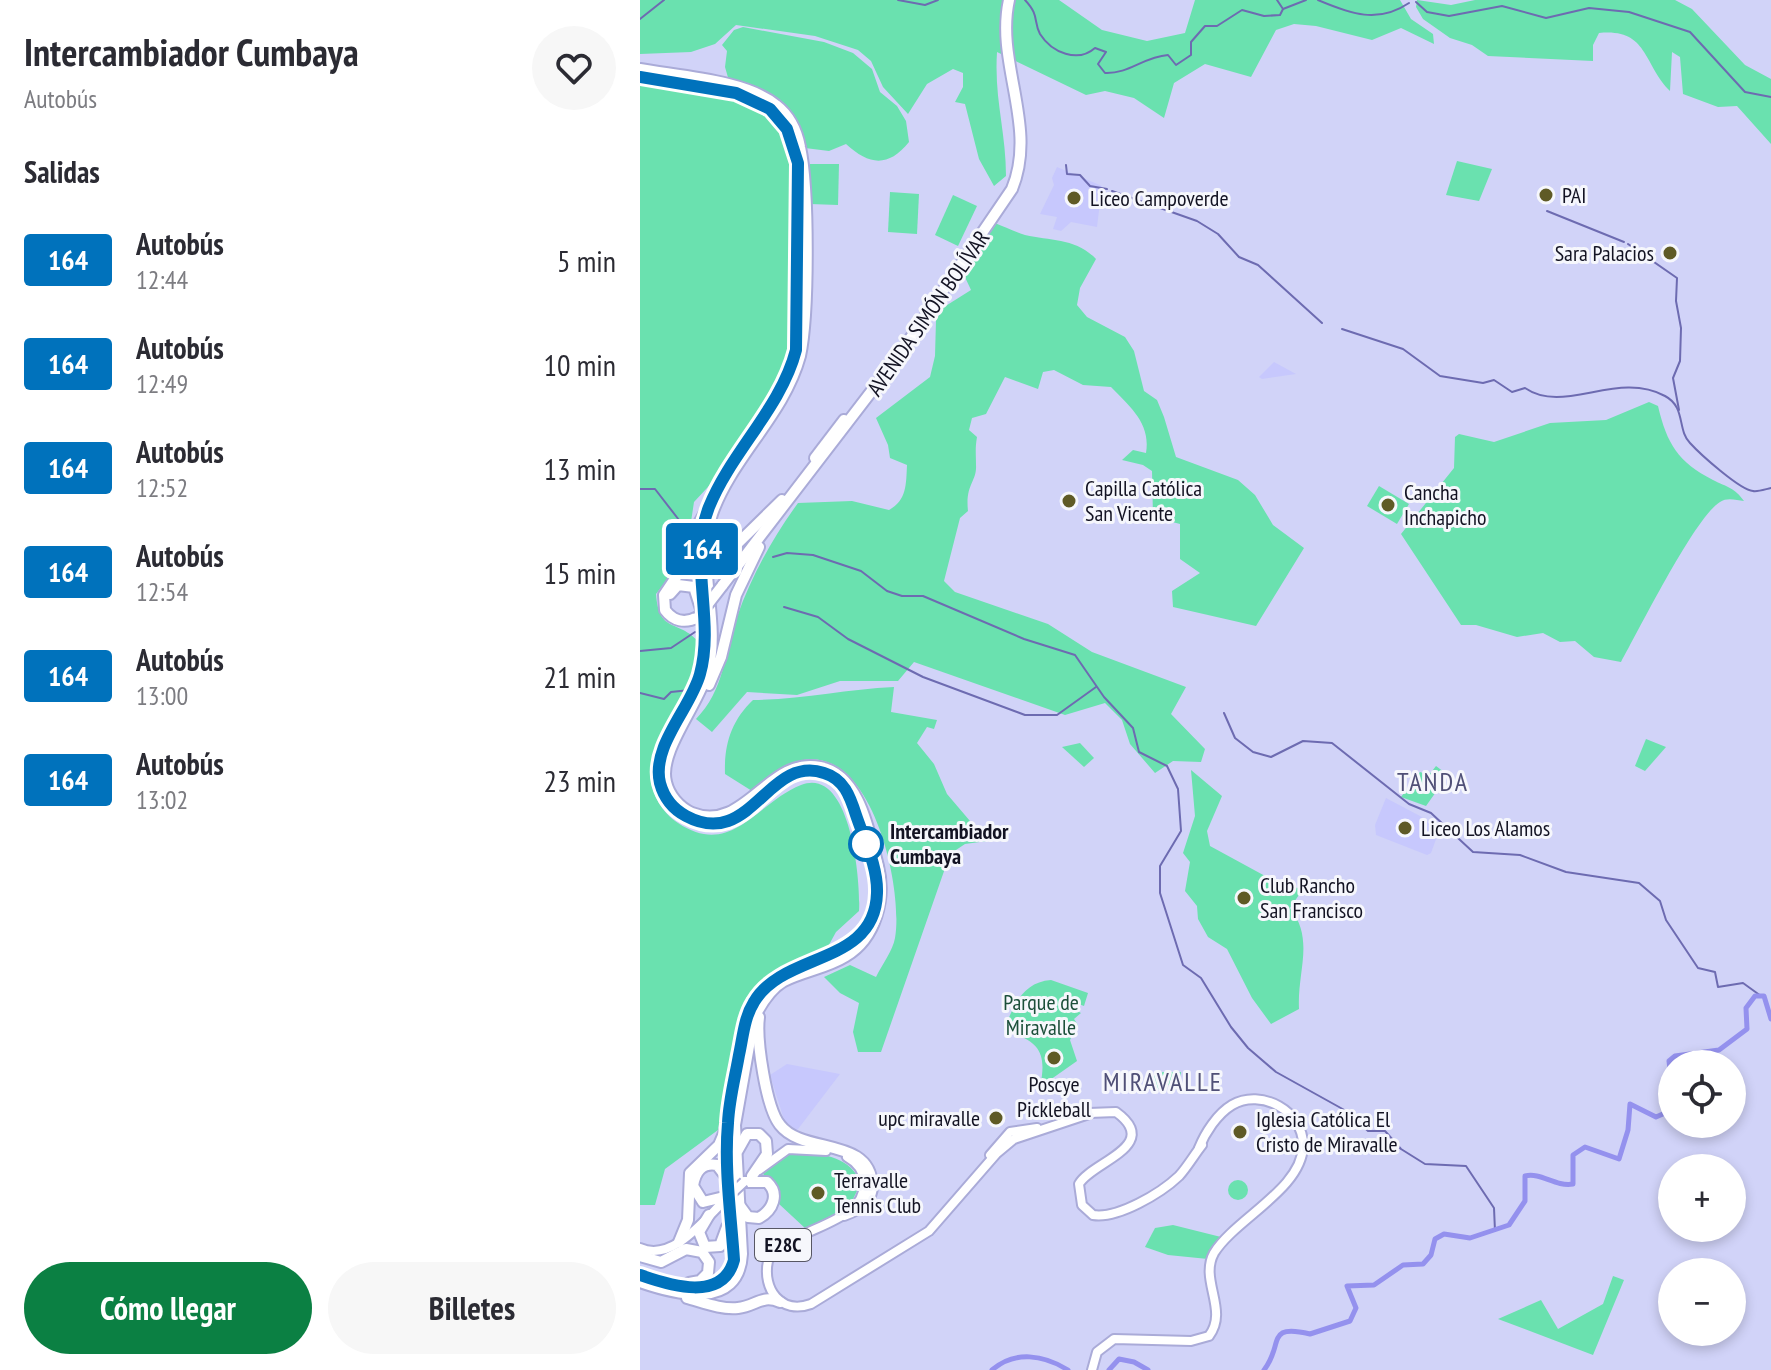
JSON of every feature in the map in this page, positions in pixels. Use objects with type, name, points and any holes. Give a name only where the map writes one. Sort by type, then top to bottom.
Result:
[{"type":"highway","name":"AVENIDA SIMÓN BOLÍVAR","points":[[720,584],[873,385],[1008,185],[1016,140],[1002,32],[1006,0]]},
{"type":"highway","name":"AVENIDA SIMÓN BOLÍVAR","points":[[720,584],[778,514],[906,347],[1012,189],[1020,165],[1022,140],[1007,31],[1006,0]]},
{"type":"highway","points":[[640,69],[740,88],[767,98],[782,111],[798,136],[802,159],[797,338],[789,372],[714,504],[698,525],[687,561],[664,595],[665,610],[675,619],[688,621],[701,617],[720,584]]},
{"type":"highway","points":[[640,77],[736,93],[765,106],[782,120],[798,163],[801,258]]},
{"type":"highway","points":[[714,504],[714,539],[717,546],[727,549],[782,500]]},
{"type":"highway","points":[[709,1215],[699,1235],[703,1245],[713,1249],[725,1239],[735,1164],[735,1125],[749,1035],[762,1003],[783,982],[848,955],[860,944],[879,908],[879,868],[853,791],[843,778],[826,768],[800,766],[785,771],[724,816],[705,817],[679,805],[666,784],[665,765],[704,685],[711,654],[707,558],[714,504]]},
{"type":"highway","points":[[679,1242],[688,1220],[690,1173],[721,1142],[728,1121],[746,1017],[756,997],[779,975],[843,950],[859,936],[871,917],[877,889],[850,796],[841,783],[824,773],[807,771],[791,774],[744,812],[725,822],[701,822],[671,805],[660,783],[660,760],[700,675],[702,547],[714,504]]},
{"type":"highway","points":[[691,711],[716,670],[736,595],[778,514]]},
{"type":"highway","points":[[707,558],[713,554],[725,554],[731,566]]},
{"type":"highway","points":[[762,1003],[758,1040],[778,1123]]},
{"type":"highway","points":[[742,1080],[748,1061],[757,1059],[771,1115],[778,1123],[795,1137],[851,1153],[863,1163],[871,1179],[871,1193],[861,1207],[844,1215]]},
{"type":"highway","points":[[656,1288],[710,1295],[732,1284],[741,1265],[729,1183],[728,1121]]},
{"type":"highway","points":[[735,1164],[745,1136],[754,1133],[762,1136],[767,1144],[767,1154],[747,1180]]},
{"type":"highway","points":[[729,1183],[721,1168],[714,1164],[700,1169],[693,1182],[695,1194],[703,1202],[731,1200],[755,1219],[765,1215],[774,1201],[773,1187],[767,1182],[747,1180]]},
{"type":"highway","points":[[640,1275],[675,1284],[712,1287],[730,1273],[734,1260],[731,1200]]},
{"type":"highway","points":[[640,1256],[661,1262],[686,1249],[702,1252],[709,1265],[706,1276],[695,1283],[675,1284]]},
{"type":"highway","points":[[640,1282],[729,1308],[738,1308],[766,1297],[780,1302]]},
{"type":"main road","points":[[780,1302],[794,1307],[811,1304],[921,1237],[996,1154],[1014,1139],[1092,1113],[1108,1110],[1119,1114],[1127,1124],[1130,1137],[1122,1153],[1091,1171],[1079,1184],[1082,1205],[1093,1215],[1112,1214],[1166,1186],[1182,1172],[1219,1117],[1242,1101],[1272,1102],[1296,1123],[1303,1147],[1291,1176],[1213,1255],[1210,1268],[1217,1317],[1209,1336],[1191,1341],[1114,1339],[1097,1352],[1092,1370]]},
{"type":"main road","points":[[640,1248],[660,1253],[679,1242],[731,1200],[747,1180],[781,1152],[795,1147],[844,1156],[858,1165],[864,1182],[860,1200],[844,1215]]},
{"type":"main road","name":"E28C","points":[[780,1302],[768,1282],[771,1257],[781,1246],[844,1215]]},
{"type":"shaded area","name":"Liceo Campoverde","points":[[1057,167],[1102,186],[1097,227],[1071,222],[1061,231],[1053,229],[1057,217],[1040,214],[1054,185],[1052,178]]},
{"type":"shaded area","points":[[1274,362],[1296,374],[1259,377]]},
{"type":"shaded area","name":"Liceo Los Alamos","points":[[1386,798],[1420,816],[1439,831],[1431,853],[1427,855],[1376,835],[1375,825]]},
{"type":"shaded area","points":[[787,1064],[840,1074],[795,1133],[786,1126],[770,1075]]},
{"type":"green space","points":[[640,0],[1059,0],[1102,30],[1147,41],[1185,33],[1195,0],[1400,0],[1411,19],[1433,34],[1434,44],[1401,28],[1372,40],[1316,26],[1294,24],[1276,30],[1251,77],[1205,64],[1174,83],[1164,118],[1134,98],[1105,91],[1086,95],[997,52],[1006,176],[994,186],[979,159],[965,104],[955,102],[963,87],[963,73],[953,69],[927,84],[908,114],[883,87],[871,61],[858,50],[815,36],[736,25],[715,44],[691,52],[640,54]]},
{"type":"green space","points":[[1417,0],[1451,5],[1475,0],[1675,0],[1692,9],[1745,65],[1771,79],[1771,144],[1737,106],[1718,107],[1683,94],[1680,57],[1672,52],[1670,91],[1636,42],[1615,33],[1599,33],[1593,45],[1593,61],[1488,56],[1472,45],[1450,38],[1423,19],[1416,7]]},
{"type":"green space","points":[[743,27],[824,42],[853,53],[872,69],[880,92],[897,106],[906,121],[909,142],[894,156],[878,161],[863,156],[846,144],[829,151],[805,148],[778,102],[759,91],[729,81],[725,67],[727,51],[722,45],[734,30]]},
{"type":"green space","points":[[640,82],[718,92],[747,101],[769,114],[780,126],[787,141],[792,160],[796,213],[791,350],[785,371],[720,474],[694,502],[686,555],[656,594],[665,620],[697,640],[689,687],[654,755],[651,777],[654,791],[663,809],[678,823],[697,832],[714,835],[743,824],[801,785],[818,783],[831,792],[842,808],[850,830],[859,896],[859,911],[836,932],[825,952],[793,964],[770,979],[753,998],[734,1044],[718,1130],[665,1169],[655,1205],[640,1205]]},
{"type":"green space","points":[[1457,161],[1492,169],[1479,201],[1446,195]]},
{"type":"green space","points":[[810,164],[839,164],[838,205],[810,204]]},
{"type":"green space","points":[[890,192],[919,194],[917,234],[888,232]]},
{"type":"green space","points":[[953,195],[977,206],[958,246],[935,235]]},
{"type":"green space","points":[[995,223],[1025,235],[1072,244],[1096,259],[1080,288],[1077,305],[1087,317],[1125,337],[1134,351],[1144,391],[1157,400],[1176,457],[1238,480],[1255,495],[1273,525],[1304,548],[1256,626],[1173,607],[1172,591],[1200,573],[1180,559],[1180,524],[1153,517],[1152,471],[1143,465],[1122,460],[1133,450],[1146,453],[1147,442],[1142,424],[1111,387],[1083,385],[1054,370],[1043,372],[1038,389],[1005,377],[986,414],[972,418],[969,430],[977,437],[976,471],[968,495],[968,511],[960,518],[944,581],[955,592],[1048,624],[1092,652],[1186,687],[1171,714],[1205,749],[1201,762],[1173,761],[1155,773],[1130,744],[1122,720],[1105,703],[1065,715],[914,662],[898,681],[840,681],[797,695],[747,692],[712,732],[696,719],[718,684],[737,617],[756,572],[798,503],[852,501],[889,510],[902,496],[907,465],[890,458],[888,445],[876,418],[930,377],[935,356],[936,320],[944,307],[971,290],[964,275]]},
{"type":"green space","points":[[1649,402],[1658,406],[1665,431],[1683,459],[1701,473],[1734,490],[1744,501],[1723,500],[1709,512],[1682,551],[1621,662],[1594,657],[1575,641],[1560,642],[1543,633],[1517,637],[1476,625],[1461,625],[1401,534],[1454,468],[1455,437],[1459,434],[1494,442],[1550,423],[1606,420]]},
{"type":"green space","name":"Cancha Inchapicho","points":[[1379,486],[1409,504],[1397,524],[1367,506]]},
{"type":"green space","points":[[894,687],[891,712],[937,720],[934,729],[927,727],[917,743],[934,764],[947,794],[987,841],[965,844],[950,854],[881,1052],[858,1052],[853,1032],[859,1003],[840,993],[824,977],[850,965],[876,977],[894,943],[894,885],[876,820],[861,792],[842,771],[819,760],[787,765],[752,791],[725,774],[726,753],[734,725],[753,700]]},
{"type":"green space","points":[[1646,739],[1666,747],[1645,771],[1635,766]]},
{"type":"green space","points":[[1080,743],[1094,758],[1084,767],[1062,747]]},
{"type":"green space","points":[[1436,766],[1448,775],[1426,806],[1401,797],[1420,772],[1429,775]]},
{"type":"green space","name":"Club Rancho San Francisco","points":[[1191,770],[1222,796],[1207,831],[1210,846],[1280,884],[1303,889],[1290,908],[1302,932],[1299,1009],[1271,1024],[1252,998],[1227,949],[1208,937],[1198,919],[1197,906],[1185,891],[1190,862],[1183,853],[1195,816]]},
{"type":"green space","name":"Parque de Miravalle","points":[[1051,980],[1088,993],[1084,1006],[1073,1002],[1070,1007],[1081,1013],[1074,1019],[1078,1025],[1070,1040],[1077,1061],[1040,1087],[1042,1064],[1037,1049],[1025,1038],[1004,1030],[1020,997],[1033,985]]},
{"type":"green space","points":[[1163,1072],[1181,1072],[1179,1086],[1167,1085],[1153,1091],[1146,1079]]},
{"type":"green space","name":"Terravalle Tennis Club","points":[[800,1151],[828,1156],[844,1163],[861,1183],[848,1209],[806,1229],[778,1203],[778,1188],[763,1174],[788,1154]]},
{"type":"green space","points":[[1238,1180],[1245,1183],[1248,1190],[1245,1197],[1238,1200],[1231,1197],[1228,1190],[1231,1183]]},
{"type":"green space","points":[[1173,1225],[1221,1237],[1208,1259],[1168,1255],[1145,1247],[1155,1228]]},
{"type":"green space","points":[[1613,1276],[1624,1280],[1593,1355],[1498,1319],[1541,1300],[1558,1329],[1603,1304]]},
{"type":"waterway","points":[[640,19],[664,0]]},
{"type":"waterway","points":[[898,0],[925,5],[938,0]]},
{"type":"waterway","points":[[1025,0],[1033,10],[1045,41],[1066,54],[1081,55],[1095,48],[1106,52],[1098,64],[1105,73],[1114,73],[1168,55],[1176,65],[1191,55],[1191,42],[1205,26],[1217,26],[1242,10],[1264,16],[1280,15],[1283,9]]},
{"type":"waterway","points":[[1277,0],[1283,9],[1306,0]]},
{"type":"waterway","points":[[1318,0],[1364,15],[1386,13],[1409,3]]},
{"type":"waterway","points":[[1416,2],[1427,12],[1449,16],[1502,6],[1546,18],[1589,8],[1629,12],[1690,32],[1745,92],[1771,97]]},
{"type":"waterway","points":[[1066,165],[1067,174],[1080,175],[1090,186],[1107,189]]},
{"type":"waterway","points":[[1112,191],[1197,221],[1218,234],[1239,257],[1258,265],[1322,323]]},
{"type":"waterway","points":[[1547,211],[1624,242]]},
{"type":"waterway","points":[[1628,244],[1677,278],[1680,361],[1673,378],[1679,410]]},
{"type":"waterway","points":[[1342,329],[1403,349],[1440,376],[1483,383],[1494,380],[1512,392],[1525,388],[1540,395],[1557,397],[1610,389],[1647,389],[1672,401],[1679,412],[1686,438],[1711,463],[1747,489],[1771,488]]},
{"type":"waterway","points":[[640,489],[655,489],[679,520]]},
{"type":"waterway","points":[[773,557],[787,553],[813,555],[861,571],[887,591],[902,596],[923,596],[1024,639],[1075,655],[1104,697],[1133,728],[1139,752],[1167,766],[1178,789],[1181,831],[1160,866],[1160,893],[1183,965],[1201,978],[1231,1027],[1248,1048],[1276,1072],[1348,1112],[1368,1131],[1385,1131],[1401,1149],[1425,1164],[1466,1166],[1494,1208],[1495,1231]]},
{"type":"waterway","points":[[784,607],[818,617],[848,639],[923,677],[1025,715],[1057,715],[1096,687]]},
{"type":"waterway","points":[[640,651],[671,648],[695,632]]},
{"type":"waterway","points":[[640,693],[664,699],[671,692],[690,690]]},
{"type":"waterway","points":[[1224,713],[1235,738],[1253,752],[1271,757],[1303,741],[1332,743],[1409,804],[1431,813],[1473,852],[1520,855],[1566,872],[1639,883],[1660,901],[1666,920],[1698,968],[1715,972],[1718,987],[1743,983],[1761,996]]},
{"type":"waterway","points":[[1719,1050],[1747,1029],[1746,1008],[1755,996],[1764,996],[1771,1019]]},
{"type":"waterway","points":[[1264,1370],[1281,1334],[1287,1331],[1310,1334],[1350,1321],[1356,1308],[1347,1286],[1374,1285],[1403,1265],[1423,1264],[1431,1255],[1435,1239],[1444,1234],[1470,1238],[1509,1225],[1525,1201],[1525,1176],[1573,1184],[1573,1155],[1585,1147],[1619,1159],[1628,1130],[1630,1104],[1658,1116]]},
{"type":"waterway","points":[[992,1370],[1020,1357],[1039,1358],[1068,1370]]},
{"type":"waterway","points":[[1109,1370],[1119,1359],[1134,1362],[1148,1370]]},
{"type":"bus line","name":"164","points":[[640,77],[705,86],[752,99],[782,120],[798,163],[796,350],[789,372],[726,474],[707,513],[702,547],[706,625],[703,660],[693,695],[660,760],[660,783],[664,794],[678,812],[714,824],[735,818],[791,774],[816,771],[834,777],[850,796],[868,849],[877,889],[871,917],[859,936],[843,950],[779,975],[756,997],[746,1017],[728,1121],[727,1156],[734,1260],[730,1273],[712,1287],[675,1284],[640,1275]]},
{"type":"place","name":"PAI","points":[[1546,195]]},
{"type":"place","name":"Liceo Campoverde","points":[[1074,198]]},
{"type":"place","name":"Sara Palacios","points":[[1670,253]]},
{"type":"place","name":"Capilla Católica San Vicente","points":[[1069,501]]},
{"type":"place","name":"Cancha Inchapicho","points":[[1388,505]]},
{"type":"place","name":"Liceo Los Alamos","points":[[1405,828]]},
{"type":"place","name":"Intercambiador Cumbaya","points":[[866,844]]},
{"type":"place","name":"Club Rancho San Francisco","points":[[1244,898]]},
{"type":"place","name":"Poscye Pickleball","points":[[1054,1058]]},
{"type":"place","name":"upc miravalle","points":[[996,1118]]},
{"type":"place","name":"Iglesia Católica El Cristo de Miravalle","points":[[1240,1132]]},
{"type":"place","name":"Terravalle Tennis Club","points":[[818,1193]]},
{"type":"district","name":"TANDA","points":[[1433,781]]},
{"type":"district","name":"MIRAVALLE","points":[[1163,1081]]}]
